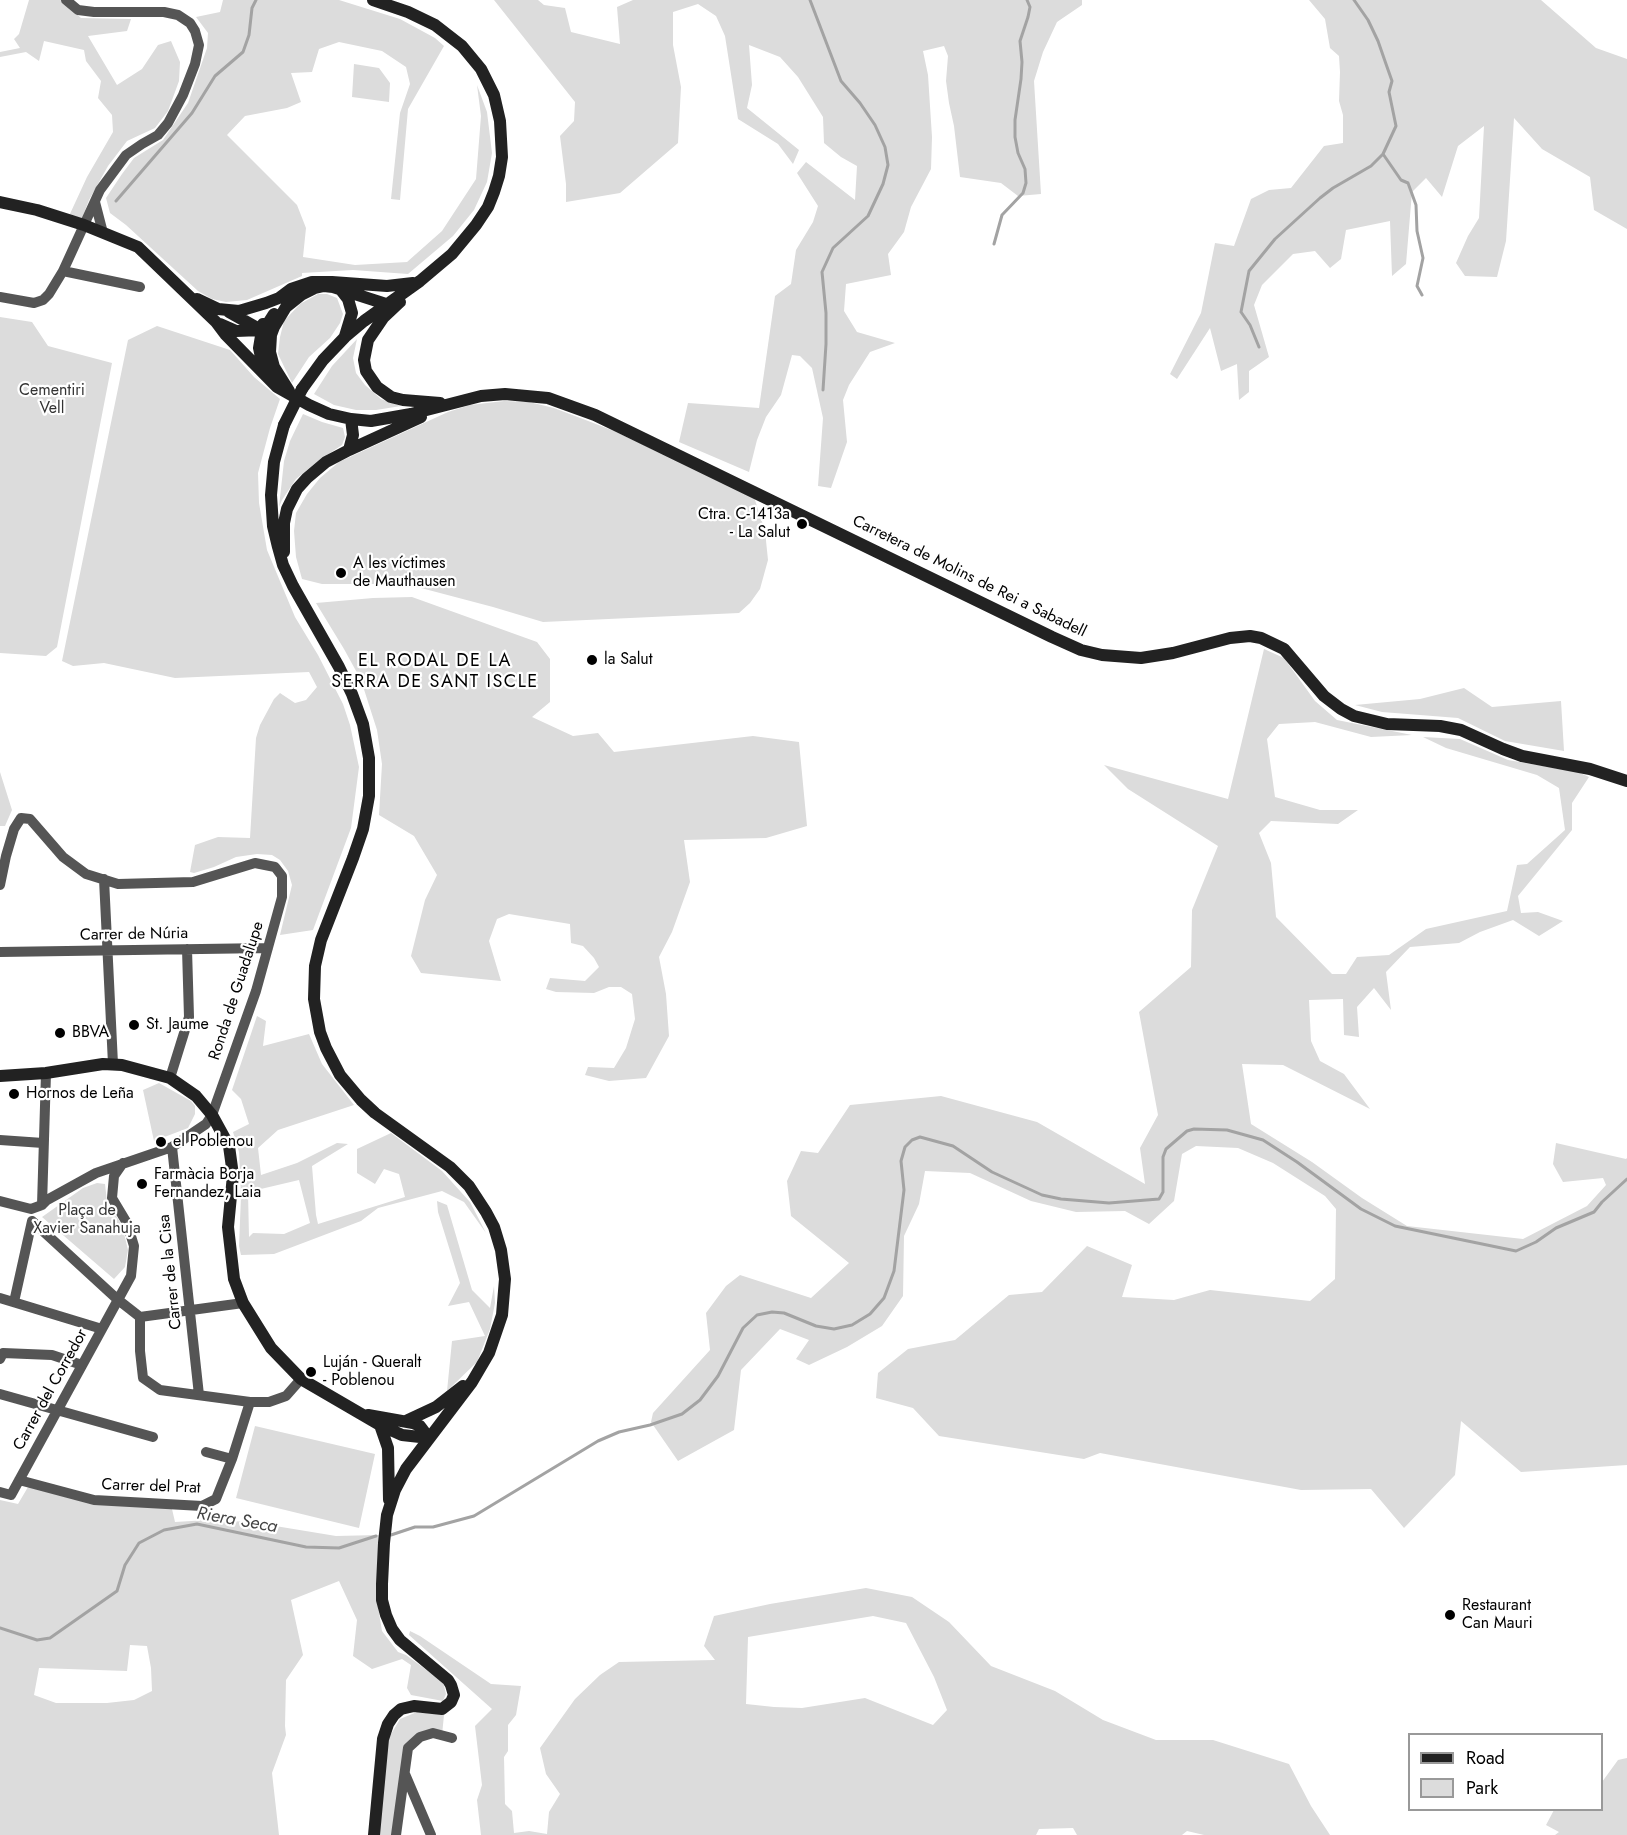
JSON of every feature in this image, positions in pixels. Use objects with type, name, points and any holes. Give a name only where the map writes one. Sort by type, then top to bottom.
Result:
[{"type":"main road","points":[[373,0],[422,18],[447,33],[462,46],[489,83],[500,121],[502,157],[488,207],[458,247],[383,318],[368,340],[364,360],[371,380],[383,393],[403,400],[445,405]]},
{"type":"main road","points":[[0,202],[37,210],[84,225],[138,247],[216,322],[225,334],[297,392]]},
{"type":"main road","points":[[226,311],[253,308],[305,284],[319,281],[387,286],[420,281]]},
{"type":"main road","points":[[374,1835],[383,1739],[388,1724],[401,1709],[414,1706],[442,1709],[451,1702],[454,1695],[448,1680],[400,1640],[386,1615],[382,1600],[382,1560],[390,1505],[406,1469],[480,1370],[495,1339],[504,1305],[505,1287],[503,1264],[494,1227],[477,1198],[460,1176],[375,1113],[350,1088],[332,1062],[317,1021],[314,989],[318,952],[363,829],[369,796],[369,758],[363,724],[349,687],[293,586],[284,565],[273,526],[271,495],[274,462],[284,425],[297,392],[345,337],[386,304],[420,281]]},
{"type":"main road","points":[[216,322],[236,331],[261,330],[277,311],[295,298],[320,287],[333,287],[386,304]]},
{"type":"main road","points":[[341,290],[348,299],[352,313],[345,337]]},
{"type":"main road","points":[[185,292],[261,330],[265,339],[269,371]]},
{"type":"main road","points":[[261,330],[267,315],[279,297]]},
{"type":"main road","points":[[269,371],[270,344],[274,327],[279,316],[295,298]]},
{"type":"main road","name":"Carretera de Molins de Rei a Sabadell","points":[[297,392],[309,405],[329,414],[351,419],[380,420],[469,398],[505,394],[537,396],[573,405],[1081,650],[1102,655],[1141,658],[1173,653],[1230,638],[1250,636],[1261,638],[1284,649],[1324,696],[1354,716],[1387,724],[1440,726],[1461,730],[1522,756],[1582,767],[1627,782]]},
{"type":"main road","points":[[284,565],[284,523],[290,502],[297,489],[312,472],[348,450],[445,405]]},
{"type":"main road","points":[[348,450],[353,435],[351,419]]},
{"type":"main road","points":[[0,1076],[46,1073],[113,1064],[170,1078],[196,1096],[212,1115],[229,1146],[233,1175],[228,1227],[234,1279],[243,1303],[271,1348],[301,1379],[380,1425],[402,1435],[429,1438]]},
{"type":"main road","points":[[406,1421],[447,1400],[480,1370]]},
{"type":"main road","points":[[363,1414],[406,1421],[420,1426],[429,1438]]},
{"type":"main road","points":[[380,1425],[388,1448],[390,1505]]},
{"type":"street","points":[[0,297],[34,303],[43,300],[49,294],[63,271],[100,190],[126,155],[158,135],[168,123],[183,95],[195,64],[199,45],[195,32],[190,23],[178,15],[164,12],[78,10],[66,0]]},
{"type":"street","points":[[95,201],[103,233]]},
{"type":"street","points":[[63,271],[140,287]]},
{"type":"street","points":[[0,885],[6,855],[14,830],[21,818],[30,819],[63,857],[86,874],[104,879],[113,1064]]},
{"type":"street","name":"Ronda de Guadalupe","points":[[104,879],[118,884],[193,882],[255,863],[275,867],[282,876],[282,897],[256,991],[212,1115]]},
{"type":"street","name":"Carrer de Núria","points":[[0,952],[268,948]]},
{"type":"street","points":[[170,1078],[189,1017],[187,950]]},
{"type":"street","points":[[36,1207],[43,1143],[46,1073]]},
{"type":"street","points":[[0,1201],[36,1207],[96,1173],[172,1147],[206,1124],[212,1115]]},
{"type":"street","points":[[0,1140],[43,1143]]},
{"type":"street","name":"Carrer de la Cisa","points":[[172,1147],[199,1395]]},
{"type":"street","points":[[117,1299],[131,1276],[134,1246],[127,1223],[112,1198],[114,1176],[123,1163]]},
{"type":"street","points":[[14,1302],[32,1221],[117,1299],[140,1317],[243,1303]]},
{"type":"street","points":[[0,1299],[102,1329]]},
{"type":"street","name":"Carrer del Corredor","points":[[5,1493],[19,1480],[117,1299]]},
{"type":"street","points":[[140,1317],[143,1378],[160,1390],[250,1402],[269,1402],[286,1396],[301,1379]]},
{"type":"street","points":[[0,1358],[3,1353],[52,1355],[82,1365]]},
{"type":"street","points":[[0,1394],[153,1437]]},
{"type":"street","name":"Carrer del Prat","points":[[19,1480],[94,1500],[202,1506],[216,1499],[232,1459],[250,1402]]},
{"type":"street","points":[[206,1452],[232,1459]]},
{"type":"street","points":[[396,1835],[408,1748],[420,1737],[433,1733],[453,1738]]},
{"type":"street","points":[[405,1774],[430,1835]]},
{"type":"green space","points":[[29,0],[61,0],[81,18],[131,19],[127,31],[88,36],[117,85],[142,69],[158,45],[171,41],[180,62],[179,81],[168,111],[155,128],[127,141],[108,166],[82,218],[69,216],[87,177],[113,132],[112,115],[98,98],[101,81],[86,61],[84,50],[44,41],[39,61],[26,52],[0,57],[0,52],[20,48],[14,39],[19,34]]},
{"type":"green space","points":[[223,0],[339,0],[400,19],[435,38],[444,46],[408,109],[400,200],[391,199],[400,113],[410,84],[406,67],[382,51],[339,42],[319,49],[312,72],[291,73],[301,102],[287,108],[245,116],[227,135],[297,205],[306,228],[303,257],[355,265],[407,262],[442,231],[476,179],[481,116],[477,85],[487,112],[492,153],[487,182],[474,210],[453,236],[408,274],[353,270],[302,273],[302,276],[247,300],[226,302],[212,299],[198,291],[110,213],[106,198],[122,174],[134,158],[163,140],[188,103],[207,48],[208,33],[196,17],[220,12]]},
{"type":"green space","points":[[494,0],[538,0],[544,5],[565,8],[571,32],[620,44],[617,7],[633,0],[1082,0],[1082,5],[1057,22],[1043,52],[1034,81],[1041,194],[1018,196],[1001,183],[960,177],[946,81],[948,56],[944,46],[923,51],[928,75],[932,137],[931,169],[911,207],[904,232],[888,254],[891,275],[846,284],[844,311],[857,332],[895,343],[870,352],[849,385],[843,400],[847,442],[831,488],[818,486],[823,418],[812,368],[800,356],[792,355],[781,395],[766,417],[757,440],[749,472],[679,442],[688,403],[759,408],[775,296],[791,284],[796,250],[813,222],[818,206],[797,173],[806,162],[855,200],[857,166],[824,143],[823,117],[798,77],[780,57],[749,45],[752,85],[747,108],[799,150],[793,164],[778,144],[738,119],[725,36],[716,16],[698,4],[673,12],[673,45],[681,87],[678,143],[620,193],[566,202],[560,136],[574,121],[575,102]]},
{"type":"green space","points":[[1309,0],[1541,0],[1596,48],[1627,59],[1627,229],[1594,210],[1590,177],[1542,149],[1514,118],[1506,241],[1497,277],[1465,276],[1456,263],[1479,218],[1484,126],[1458,146],[1442,197],[1426,178],[1412,192],[1406,264],[1392,276],[1390,221],[1346,230],[1341,259],[1330,268],[1315,251],[1293,254],[1262,285],[1254,305],[1269,357],[1249,371],[1249,392],[1239,400],[1237,364],[1221,371],[1210,328],[1177,379],[1170,374],[1201,313],[1215,243],[1234,246],[1251,199],[1269,190],[1291,188],[1324,146],[1343,143],[1343,115],[1339,101],[1339,56],[1330,48],[1325,19]]},
{"type":"green space","points":[[354,64],[379,68],[390,83],[389,102],[352,97]]},
{"type":"green space","points":[[318,294],[327,294],[337,298],[343,314],[330,338],[309,357],[292,383],[278,354],[284,321],[300,304]]},
{"type":"green space","name":"Cementiri Vell","points":[[0,317],[32,322],[48,346],[112,363],[57,647],[46,656],[0,653]]},
{"type":"green space","points":[[157,326],[230,350],[254,377],[280,399],[258,473],[259,503],[267,550],[295,617],[343,704],[359,767],[351,828],[313,930],[280,935],[292,885],[288,871],[280,860],[272,855],[257,854],[236,857],[214,867],[190,872],[195,845],[218,837],[250,838],[256,738],[260,725],[274,699],[280,693],[295,703],[306,700],[317,687],[309,672],[175,678],[104,663],[73,666],[62,661],[128,340]]},
{"type":"green space","points":[[357,339],[353,358],[356,373],[365,385],[381,399],[401,406],[356,410],[334,405],[314,394],[332,366]]},
{"type":"green space","points":[[504,401],[529,402],[583,419],[614,431],[754,497],[765,531],[768,560],[760,589],[750,603],[739,613],[543,622],[421,588],[385,584],[322,584],[302,579],[296,557],[294,531],[296,513],[320,478],[339,462],[448,412],[470,405]]},
{"type":"green space","points":[[303,414],[343,428],[345,437],[342,445],[296,479],[279,507],[284,461],[290,441]]},
{"type":"green space","points":[[412,597],[537,642],[550,659],[550,702],[532,717],[573,736],[598,733],[614,752],[753,736],[799,742],[807,826],[766,838],[684,840],[690,882],[672,932],[659,957],[666,994],[669,1036],[646,1078],[609,1081],[585,1075],[588,1067],[614,1068],[626,1048],[635,1019],[632,994],[621,987],[609,987],[594,993],[556,992],[546,989],[550,978],[585,981],[599,967],[583,946],[571,943],[570,924],[509,914],[497,919],[489,941],[501,981],[421,973],[411,956],[425,900],[437,875],[414,836],[379,815],[382,764],[377,730],[361,680],[316,603]]},
{"type":"green space","points":[[1264,649],[1284,658],[1315,701],[1337,720],[1412,735],[1371,737],[1315,722],[1279,724],[1267,739],[1275,797],[1320,810],[1358,810],[1338,824],[1271,821],[1259,833],[1271,863],[1276,917],[1332,974],[1346,974],[1357,957],[1389,955],[1426,929],[1507,911],[1517,865],[1527,864],[1565,830],[1559,788],[1537,775],[1446,748],[1423,737],[1460,739],[1508,760],[1578,772],[1589,777],[1572,803],[1572,830],[1518,896],[1521,913],[1538,912],[1563,921],[1539,936],[1513,920],[1480,932],[1459,943],[1410,947],[1386,972],[1391,1010],[1374,988],[1357,1007],[1359,1037],[1344,1035],[1343,999],[1309,1000],[1311,1041],[1320,1061],[1344,1074],[1370,1109],[1283,1065],[1242,1064],[1251,1124],[1407,1226],[1523,1239],[1587,1206],[1606,1185],[1603,1178],[1563,1182],[1553,1164],[1556,1143],[1627,1158],[1627,1465],[1521,1472],[1461,1421],[1455,1475],[1404,1528],[1371,1489],[1301,1490],[1100,1453],[1084,1459],[939,1436],[913,1408],[876,1398],[878,1373],[908,1349],[955,1340],[1009,1295],[1042,1292],[1087,1246],[1132,1265],[1122,1297],[1174,1300],[1210,1290],[1310,1301],[1335,1279],[1336,1209],[1325,1196],[1273,1163],[1238,1148],[1196,1146],[1182,1154],[1174,1201],[1149,1224],[1125,1211],[1076,1212],[1031,1201],[970,1173],[925,1171],[919,1204],[904,1236],[903,1296],[882,1326],[847,1347],[809,1365],[796,1359],[809,1340],[780,1329],[741,1370],[734,1430],[678,1461],[651,1422],[653,1413],[710,1350],[706,1313],[726,1286],[740,1275],[811,1298],[849,1263],[791,1216],[787,1181],[801,1151],[818,1153],[850,1105],[941,1096],[1037,1122],[1145,1184],[1140,1148],[1158,1115],[1139,1012],[1191,967],[1192,910],[1218,846],[1128,789],[1104,765],[1228,799]]},
{"type":"green space","points":[[1464,688],[1492,707],[1561,701],[1564,751],[1505,741],[1458,718],[1382,712],[1355,705],[1420,699]]},
{"type":"green space","points":[[0,772],[12,810],[5,826],[0,826]]},
{"type":"green space","points":[[257,1016],[266,1021],[263,1046],[309,1034],[322,1064],[354,1105],[278,1130],[258,1148],[261,1175],[297,1163],[337,1143],[348,1144],[312,1166],[318,1224],[405,1197],[399,1174],[384,1169],[375,1184],[357,1173],[357,1149],[391,1133],[442,1171],[470,1202],[486,1233],[464,1202],[442,1191],[378,1208],[361,1221],[274,1254],[241,1255],[239,1246],[241,1196],[239,1152],[233,1132],[249,1124],[241,1099],[232,1090]],"holes":[[[299,1180],[310,1223],[284,1234],[253,1233],[249,1237],[248,1192]]]},
{"type":"green space","points":[[159,1083],[191,1101],[195,1106],[195,1114],[188,1128],[154,1141],[143,1090]]},
{"type":"green space","name":"Plaça de Xavier Sanahuja","points":[[97,1183],[105,1184],[107,1202],[122,1225],[128,1250],[125,1267],[114,1279],[42,1217],[83,1188]]},
{"type":"green space","points":[[437,1201],[447,1205],[472,1290],[490,1308],[494,1286],[495,1303],[490,1329],[477,1362],[447,1391],[452,1341],[485,1336],[469,1302],[448,1306],[460,1283],[438,1212]]},
{"type":"green space","points":[[255,1426],[375,1454],[359,1528],[236,1498]]},
{"type":"green space","points":[[28,1487],[172,1509],[175,1522],[208,1520],[251,1522],[336,1536],[379,1535],[376,1595],[382,1631],[398,1652],[406,1655],[443,1682],[446,1694],[443,1701],[411,1695],[407,1688],[411,1665],[402,1659],[372,1669],[353,1656],[357,1620],[339,1581],[291,1600],[303,1655],[286,1680],[286,1735],[272,1773],[279,1835],[0,1835],[0,1500],[18,1504]],"holes":[[[130,1645],[147,1646],[152,1691],[134,1700],[107,1703],[56,1703],[34,1695],[39,1668],[127,1671]]]},
{"type":"green space","points":[[866,1588],[912,1597],[949,1622],[991,1666],[1055,1691],[1103,1720],[1156,1740],[1213,1740],[1289,1764],[1311,1806],[1330,1835],[1204,1835],[1187,1831],[1182,1835],[1077,1835],[1073,1828],[1039,1829],[1036,1835],[481,1835],[477,1800],[482,1785],[475,1726],[492,1709],[409,1635],[410,1631],[491,1684],[521,1686],[516,1715],[508,1725],[508,1751],[504,1757],[505,1804],[512,1811],[514,1833],[529,1831],[547,1834],[549,1812],[560,1794],[546,1774],[540,1748],[575,1699],[600,1675],[619,1662],[715,1660],[704,1646],[714,1616]],"holes":[[[873,1616],[906,1623],[934,1677],[947,1710],[933,1725],[865,1698],[802,1708],[746,1704],[748,1637]]]},
{"type":"green space","points":[[417,1712],[444,1715],[442,1735],[433,1733],[408,1748],[396,1835],[378,1835],[387,1741],[400,1719]]},
{"type":"green space","points":[[1627,1758],[1627,1835],[1555,1835],[1559,1832],[1546,1825],[1553,1811],[1603,1811],[1603,1781],[1618,1760]]},
{"type":"waterway","points":[[116,201],[192,113],[215,76],[243,52],[249,35],[252,8],[256,0]]},
{"type":"waterway","points":[[810,0],[841,81],[875,125],[885,147],[888,165],[883,184],[868,216],[833,248],[822,272],[826,313],[823,390]]},
{"type":"waterway","points":[[994,244],[1002,215],[1023,193],[1026,183],[1025,169],[1018,153],[1015,137],[1015,120],[1021,79],[1020,41],[1030,7],[1027,0]]},
{"type":"waterway","points":[[1259,347],[1250,325],[1241,312],[1249,271],[1275,239],[1320,198],[1371,166],[1383,154],[1396,126],[1389,92],[1392,81],[1378,41],[1368,20],[1354,0]]},
{"type":"waterway","points":[[1383,154],[1401,180],[1408,183],[1416,205],[1417,231],[1423,258],[1417,286],[1422,295]]},
{"type":"waterway","points":[[391,1535],[415,1527],[433,1527],[474,1516],[598,1441],[619,1432],[682,1414],[700,1400],[718,1376],[743,1328],[757,1315],[772,1312],[784,1313],[816,1326],[834,1329],[852,1325],[870,1314],[884,1298],[894,1271],[904,1190],[901,1161],[905,1147],[912,1140],[920,1137],[953,1146],[992,1172],[1042,1195],[1109,1203],[1159,1199],[1163,1192],[1163,1157],[1166,1149],[1187,1131],[1194,1129],[1227,1130],[1263,1140],[1361,1209],[1395,1226],[1516,1251],[1536,1242],[1556,1228],[1594,1212],[1627,1179]]},
{"type":"waterway","name":"Riera Seca","points":[[0,1628],[37,1640],[50,1638],[117,1591],[125,1565],[139,1543],[164,1530],[197,1524],[306,1547],[339,1548],[376,1536]]},
{"type":"place","name":"Ctra. C-1413a - La Salut","points":[[802,524]]},
{"type":"place","name":"A les víctimes de Mauthausen","points":[[341,573]]},
{"type":"place","name":"la Salut","points":[[592,660]]},
{"type":"place","name":"St. Jaume","points":[[134,1025]]},
{"type":"place","name":"BBVA","points":[[60,1033]]},
{"type":"place","name":"Hornos de Leña","points":[[14,1094]]},
{"type":"place","name":"el Poblenou","points":[[161,1142]]},
{"type":"place","name":"Farmàcia Borja Fernandez, Laia","points":[[142,1184]]},
{"type":"place","name":"Luján - Queralt - Poblenou","points":[[311,1372]]},
{"type":"place","name":"Restaurant Can Mauri","points":[[1450,1615]]},
{"type":"district","name":"EL RODAL DE LA SERRA DE SANT ISCLE","points":[[435,672]]}]
